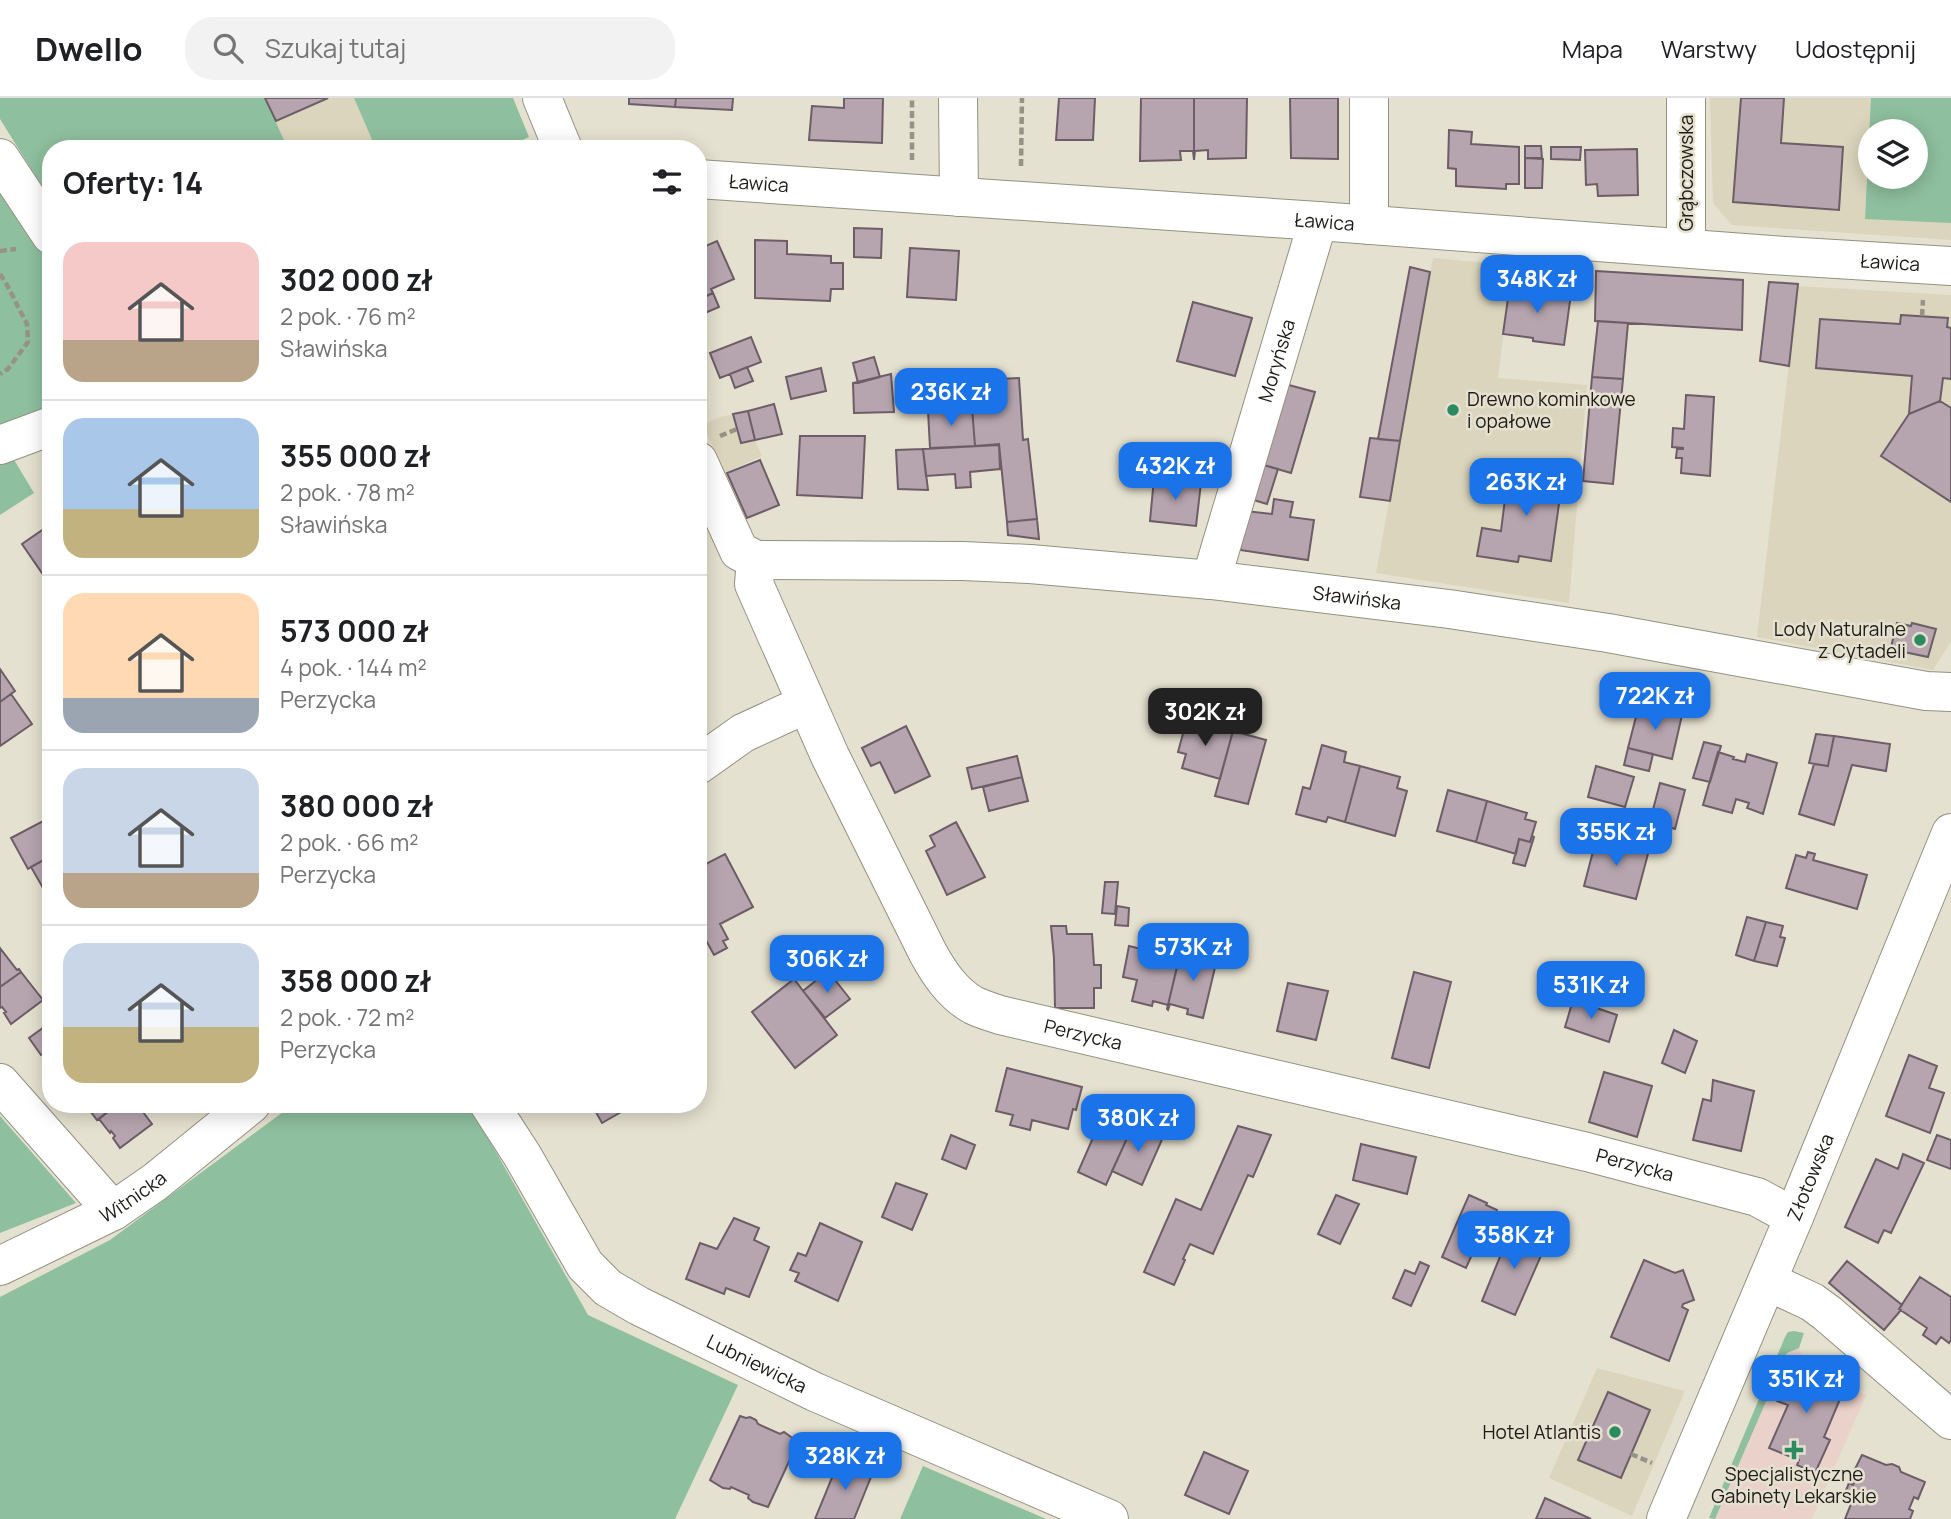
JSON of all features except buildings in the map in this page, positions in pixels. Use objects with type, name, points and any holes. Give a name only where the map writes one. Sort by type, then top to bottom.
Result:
[{"type":"street","points":[[541,98],[559,140]]},
{"type":"street","points":[[958,98],[959,197]]},
{"type":"street","points":[[1369,98],[1369,225]]},
{"type":"street","name":"Grąbczowska","points":[[1686,98],[1686,248]]},
{"type":"street","points":[[0,158],[42,221]]},
{"type":"street","name":"Ławica","points":[[707,180],[1951,266]]},
{"type":"street","name":"Moryńska","points":[[1211,580],[1318,221]]},
{"type":"street","points":[[0,445],[42,429]]},
{"type":"street","points":[[707,481],[739,551],[756,560]]},
{"type":"street","name":"Sławińska","points":[[756,560],[896,559],[1030,564],[1211,580],[1449,609],[1608,632],[1926,691],[1951,692]]},
{"type":"street","name":"Perzycka","points":[[756,560],[754,584],[830,756],[939,973],[955,992],[973,1005],[1000,1015],[1600,1156],[1757,1197],[1794,1217]]},
{"type":"street","points":[[707,759],[743,733],[806,704]]},
{"type":"street","name":"Złotowska","points":[[1666,1519],[1794,1217],[1951,833]]},
{"type":"street","points":[[0,1083],[113,1210]]},
{"type":"street","name":"Witnicka","points":[[0,1266],[113,1210],[155,1182],[240,1113]]},
{"type":"street","name":"Lubniewicka","points":[[495,1113],[522,1154],[585,1265],[608,1288],[639,1306],[815,1392],[1109,1519]]},
{"type":"street","points":[[1767,1281],[1812,1302],[1827,1313],[1951,1420]]},
{"type":"path","points":[[912,98],[912,163]]},
{"type":"path","points":[[1021,167],[1022,98]]},
{"type":"path","points":[[0,274],[27,324],[28,342],[8,369],[0,374]]},
{"type":"path","points":[[1631,1454],[1652,1463]]},
{"type":"shaded area","points":[[265,98],[354,98],[372,140],[284,140]]},
{"type":"shaded area","points":[[1710,98],[1951,98],[1951,240],[1732,225],[1713,203]]},
{"type":"shaded area","name":"Drewno kominkowe i opałowe","points":[[1433,258],[1512,265],[1498,378],[1587,385],[1569,603],[1376,573]]},
{"type":"shaded area","points":[[1798,286],[1951,295],[1951,642],[1933,670],[1757,637]]},
{"type":"shaded area","points":[[748,411],[762,456],[724,473],[707,433],[707,422]]},
{"type":"shaded area","name":"Specjalistyczne Gabinety Lekarskie","points":[[1799,1348],[1803,1358],[1842,1392],[1846,1386],[1866,1395],[1812,1519],[1715,1519],[1787,1353]]},
{"type":"shaded area","points":[[1597,1368],[1685,1391],[1632,1516],[1549,1478]]},
{"type":"green space","points":[[0,98],[265,98],[284,140],[42,140],[42,187],[0,119]]},
{"type":"green space","points":[[354,98],[513,98],[529,137],[522,140],[372,140]]},
{"type":"green space","points":[[1871,98],[1951,98],[1951,223],[1865,219],[1866,189],[1928,189],[1928,119],[1870,119]]},
{"type":"green space","points":[[0,177],[42,240],[42,410],[0,429]]},
{"type":"green space","points":[[10,453],[34,493],[0,515],[0,457]]},
{"type":"green space","points":[[282,1113],[474,1113],[588,1315],[738,1385],[675,1519],[0,1519],[0,1297],[110,1240]]},
{"type":"green space","points":[[0,1116],[76,1203],[0,1233]]},
{"type":"green space","points":[[1788,1332],[1804,1333],[1799,1348],[1787,1353],[1715,1519],[1709,1518],[1785,1337]]},
{"type":"green space","points":[[923,1466],[1046,1519],[900,1519]]},
{"type":"place","name":"Drewno kominkowe i opałowe","points":[[1453,410]]},
{"type":"place","name":"Lody Naturalne z Cytadeli","points":[[1920,640]]},
{"type":"place","name":"Hotel Atlantis","points":[[1615,1432]]},
{"type":"place","name":"Specjalistyczne Gabinety Lekarskie","points":[[1794,1450]]}]
